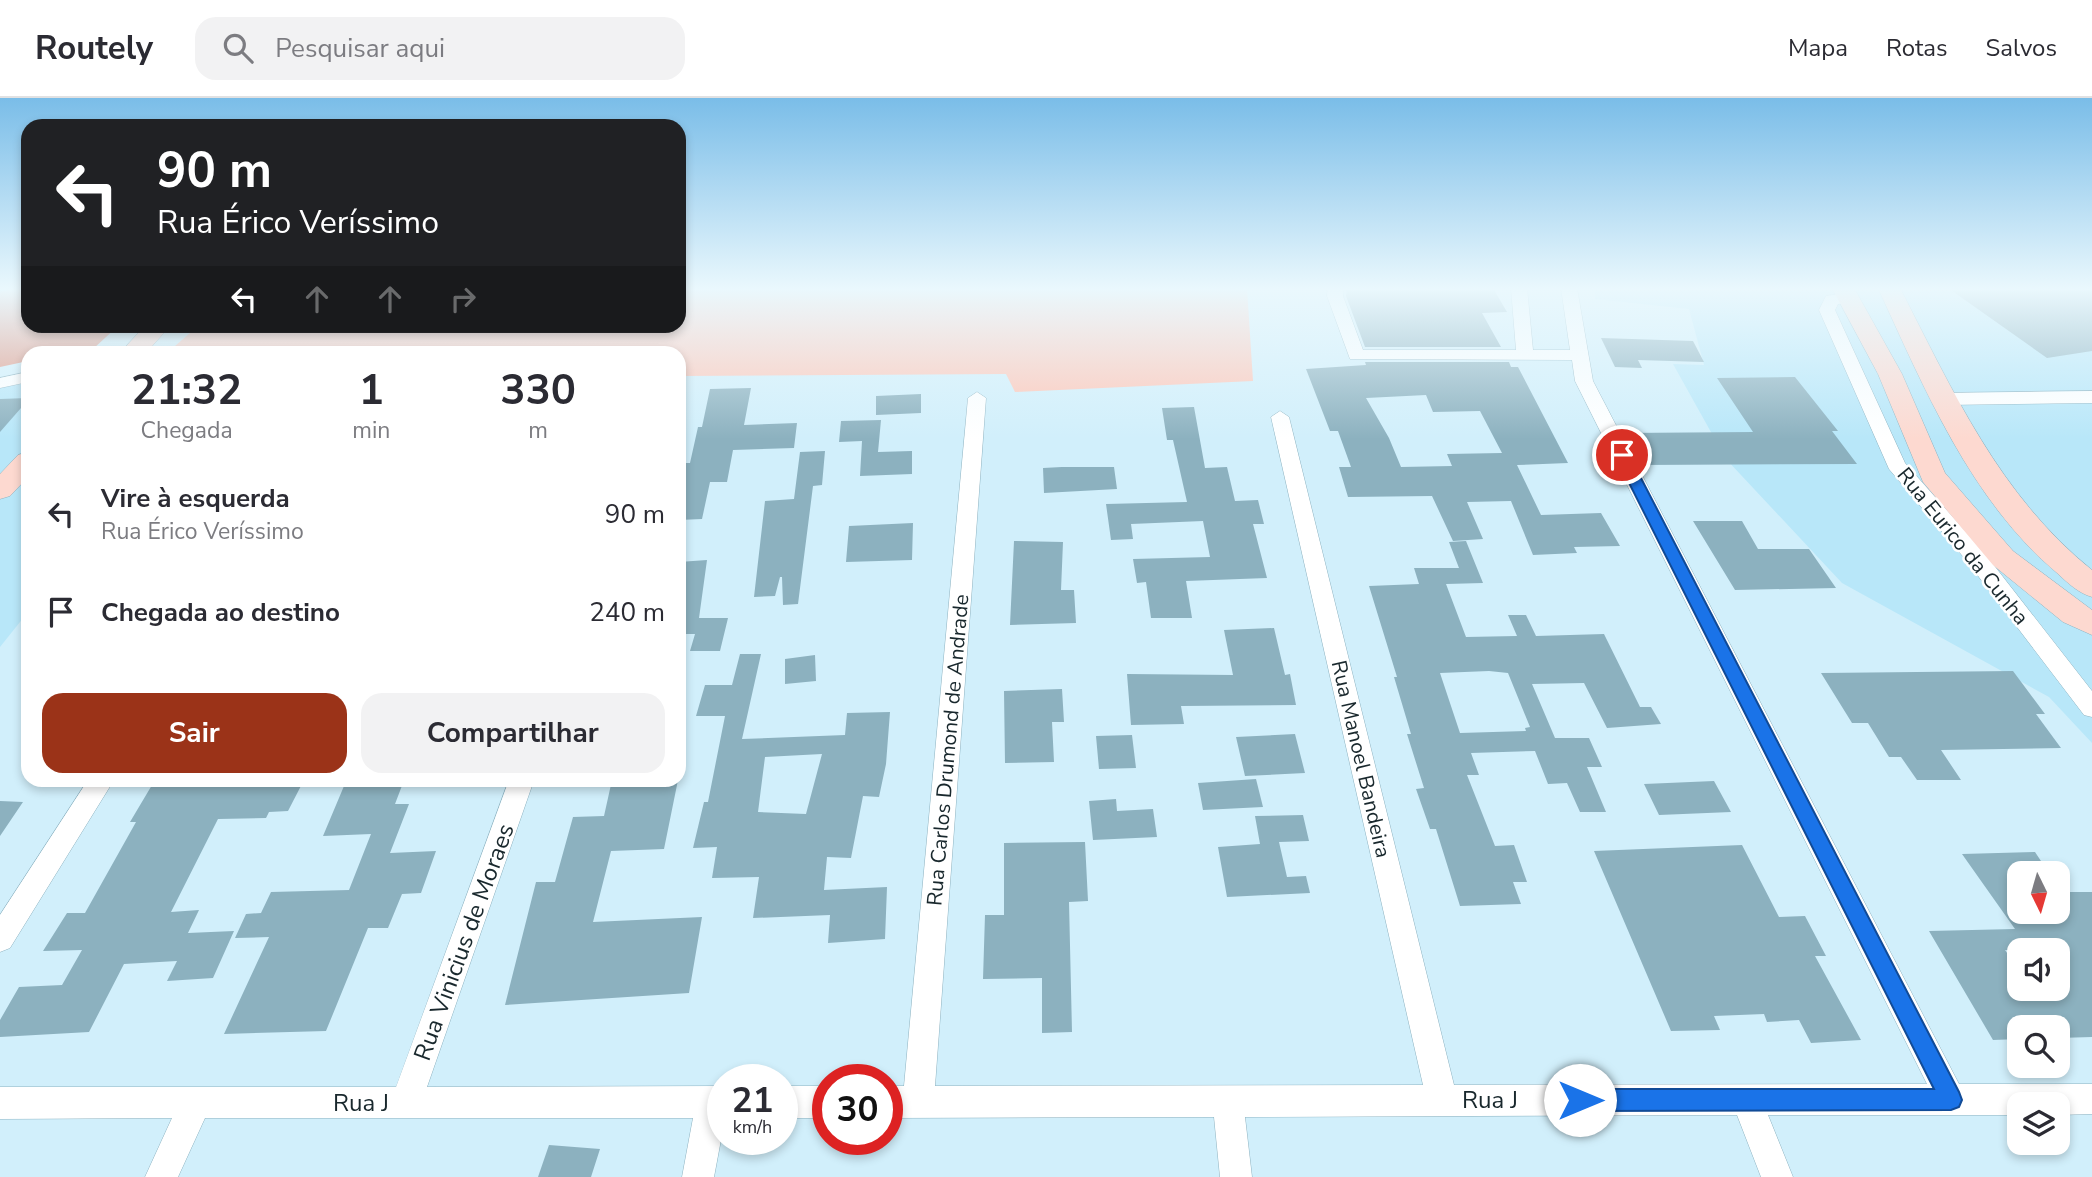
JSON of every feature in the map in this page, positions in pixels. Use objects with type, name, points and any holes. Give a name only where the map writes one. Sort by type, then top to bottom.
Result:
[{"type":"street","points":[[1350,338],[1356,355],[1578,355]]},
{"type":"street","points":[[1524,338],[1525,354]]},
{"type":"street","points":[[1576,338],[1584,381],[1951,1100]]},
{"type":"street","name":"Rua Eurico da Cunha","points":[[1839,338],[1896,465],[2084,687],[2092,708]]},
{"type":"street","points":[[1871,338],[1890,374],[1933,476],[2003,558],[2074,614],[2092,624]]},
{"type":"street","points":[[1914,338],[1943,399],[2006,504],[2056,559],[2092,586]]},
{"type":"street","points":[[1854,372],[1890,374]]},
{"type":"street","points":[[0,383],[21,378]]},
{"type":"street","points":[[1943,399],[2092,397]]},
{"type":"street","name":"Rua Carlos Drumond de Andrade","points":[[918,1102],[977,398]]},
{"type":"street","name":"Rua Manoel Bandeira","points":[[1280,417],[1443,1100]]},
{"type":"street","points":[[0,490],[21,468]]},
{"type":"street","points":[[1974,555],[2003,558]]},
{"type":"street","points":[[0,939],[98,787]]},
{"type":"street","name":"Rua Vinicius de Moraes","points":[[406,1103],[519,787]]},
{"type":"street","name":"Rua J","points":[[903,1102],[2092,1099]]},
{"type":"street","points":[[1746,1100],[1777,1177]]},
{"type":"street","points":[[1228,1101],[1236,1177]]},
{"type":"street","name":"Rua J","points":[[0,1104],[707,1102]]},
{"type":"street","points":[[161,1177],[196,1103]]},
{"type":"street","points":[[698,1177],[707,1141]]},
{"type":"shaded area","points":[[0,338],[105,338],[96,346],[21,346],[21,362],[0,367]]},
{"type":"shaded area","points":[[184,338],[1250,338],[1253,381],[1015,392],[1006,374],[686,376],[686,346],[175,346]]},
{"type":"shaded area","points":[[1697,338],[2092,338],[2092,743],[2049,697],[1842,583],[1726,459],[1673,364],[1704,365]]},
{"type":"shaded area","points":[[21,384],[21,621],[0,647],[0,388]]},
{"type":"building","points":[[1362,338],[1496,338],[1501,347],[1365,347]]},
{"type":"building","points":[[1601,338],[1693,341],[1704,362],[1638,360],[1642,368],[1615,367]]},
{"type":"building","points":[[2019,338],[2092,338],[2092,351],[2047,358]]},
{"type":"building","points":[[1365,362],[1509,362],[1511,367],[1518,367],[1568,463],[1517,465],[1541,515],[1601,513],[1620,546],[1574,547],[1577,553],[1533,555],[1511,501],[1467,502],[1483,539],[1453,541],[1432,496],[1348,497],[1339,467],[1351,467],[1338,431],[1330,431],[1306,369],[1366,365]],"holes":[[[1426,395],[1433,412],[1480,411],[1502,453],[1447,454],[1452,466],[1401,467],[1389,438],[1366,398]]]},
{"type":"building","points":[[1795,377],[1838,431],[1832,431],[1857,464],[1640,465],[1623,433],[1753,432],[1717,378]]},
{"type":"building","points":[[751,388],[744,425],[797,423],[794,448],[733,450],[727,482],[710,482],[702,519],[686,520],[686,463],[690,463],[698,427],[702,427],[710,389]]},
{"type":"building","points":[[921,394],[921,413],[876,415],[876,396]]},
{"type":"building","points":[[21,398],[21,408],[0,432],[0,399]]},
{"type":"building","points":[[1194,407],[1205,468],[1227,467],[1235,501],[1258,500],[1264,524],[1253,524],[1267,578],[1186,581],[1192,618],[1151,618],[1146,582],[1137,583],[1133,559],[1210,557],[1203,521],[1131,524],[1133,539],[1111,540],[1106,504],[1187,502],[1173,440],[1167,440],[1162,408]]},
{"type":"building","points":[[881,420],[878,452],[912,451],[912,474],[860,476],[862,441],[839,442],[841,421]]},
{"type":"building","points":[[825,451],[822,485],[813,486],[798,604],[783,605],[782,577],[775,596],[754,597],[765,501],[794,499],[800,452]]},
{"type":"building","points":[[1114,467],[1117,489],[1044,493],[1043,468]]},
{"type":"building","points":[[1693,521],[1742,521],[1758,549],[1809,549],[1836,588],[1735,590]]},
{"type":"building","points":[[913,523],[912,560],[846,562],[849,526]]},
{"type":"building","points":[[1014,541],[1063,542],[1061,590],[1074,590],[1076,623],[1010,625]]},
{"type":"building","points":[[1466,541],[1483,583],[1446,584],[1466,637],[1517,636],[1508,615],[1526,615],[1536,636],[1604,634],[1640,707],[1651,707],[1661,724],[1607,728],[1584,683],[1532,684],[1555,738],[1589,738],[1602,767],[1587,767],[1606,812],[1580,812],[1567,783],[1548,784],[1535,751],[1471,753],[1479,775],[1467,775],[1495,846],[1514,845],[1527,882],[1513,882],[1521,904],[1460,906],[1436,829],[1430,829],[1416,789],[1424,788],[1407,734],[1411,734],[1394,677],[1397,677],[1369,586],[1419,584],[1414,568],[1459,568],[1449,542]],"holes":[[[1440,673],[1508,673],[1530,727],[1525,728],[1526,731],[1460,733]]]},
{"type":"building","points":[[707,560],[699,618],[728,618],[720,651],[690,651],[695,634],[686,634],[686,562]]},
{"type":"building","points":[[1274,628],[1285,675],[1290,674],[1296,705],[1181,706],[1184,724],[1131,725],[1127,674],[1233,675],[1224,630]]},
{"type":"building","points":[[740,654],[761,654],[742,739],[845,735],[847,713],[890,712],[886,764],[879,797],[863,796],[851,858],[827,857],[824,890],[887,887],[885,939],[828,943],[830,915],[753,918],[759,877],[712,878],[717,847],[693,848],[704,802],[708,802],[725,716],[696,716],[705,685],[732,685]],"holes":[[[822,754],[806,814],[758,812],[765,757]]]},
{"type":"building","points":[[815,655],[816,681],[785,684],[785,659]]},
{"type":"building","points":[[2013,671],[2045,714],[2036,714],[2061,748],[1941,750],[1961,780],[1917,780],[1901,757],[1889,757],[1868,723],[1852,723],[1821,673]]},
{"type":"building","points":[[1062,689],[1064,722],[1052,722],[1054,762],[1005,763],[1004,691]]},
{"type":"building","points":[[1295,734],[1305,773],[1245,776],[1236,737]]},
{"type":"building","points":[[1132,735],[1136,768],[1099,769],[1096,736]]},
{"type":"building","points":[[1256,779],[1263,807],[1203,810],[1198,783]]},
{"type":"building","points":[[1714,781],[1731,812],[1659,815],[1644,784]]},
{"type":"building","points":[[151,787],[300,787],[288,811],[269,812],[266,818],[218,819],[171,912],[199,910],[188,933],[234,931],[213,978],[167,981],[177,961],[124,964],[89,1032],[0,1037],[0,1020],[19,987],[62,985],[82,950],[43,951],[67,913],[85,913],[136,822],[130,822]]},
{"type":"building","points":[[344,787],[401,787],[395,804],[409,804],[390,853],[436,851],[421,893],[402,894],[388,928],[368,928],[326,1031],[224,1034],[269,937],[235,938],[246,914],[261,913],[271,892],[349,890],[371,834],[323,836]]},
{"type":"building","points":[[610,787],[677,787],[664,849],[611,851],[593,922],[702,917],[689,993],[505,1005],[536,882],[555,882],[573,817],[604,816]]},
{"type":"building","points":[[1116,799],[1117,811],[1153,809],[1157,837],[1093,840],[1089,801]]},
{"type":"building","points":[[0,801],[23,802],[0,836]]},
{"type":"building","points":[[1303,815],[1309,841],[1279,842],[1287,877],[1306,876],[1310,893],[1227,897],[1218,847],[1260,844],[1255,816]]},
{"type":"building","points":[[1085,842],[1088,901],[1069,902],[1072,1032],[1042,1033],[1042,978],[983,979],[985,915],[1004,915],[1004,843]]},
{"type":"building","points":[[1742,845],[1779,917],[1805,916],[1826,956],[1815,956],[1861,1040],[1811,1043],[1799,1020],[1767,1022],[1764,1014],[1714,1016],[1720,1030],[1671,1031],[1594,851]]},
{"type":"building","points":[[2035,852],[2041,861],[2007,861],[2007,918],[1962,854]]},
{"type":"building","points":[[2070,892],[2092,892],[2092,1037],[2070,1038],[2070,1015],[2007,1015],[2007,1039],[1993,1040],[1929,931],[2015,929],[2011,924],[2070,924]]},
{"type":"building","points":[[549,1145],[600,1149],[591,1177],[538,1177]]},
{"type":"route","points":[[1580,1100],[1951,1100],[1622,455]]}]
